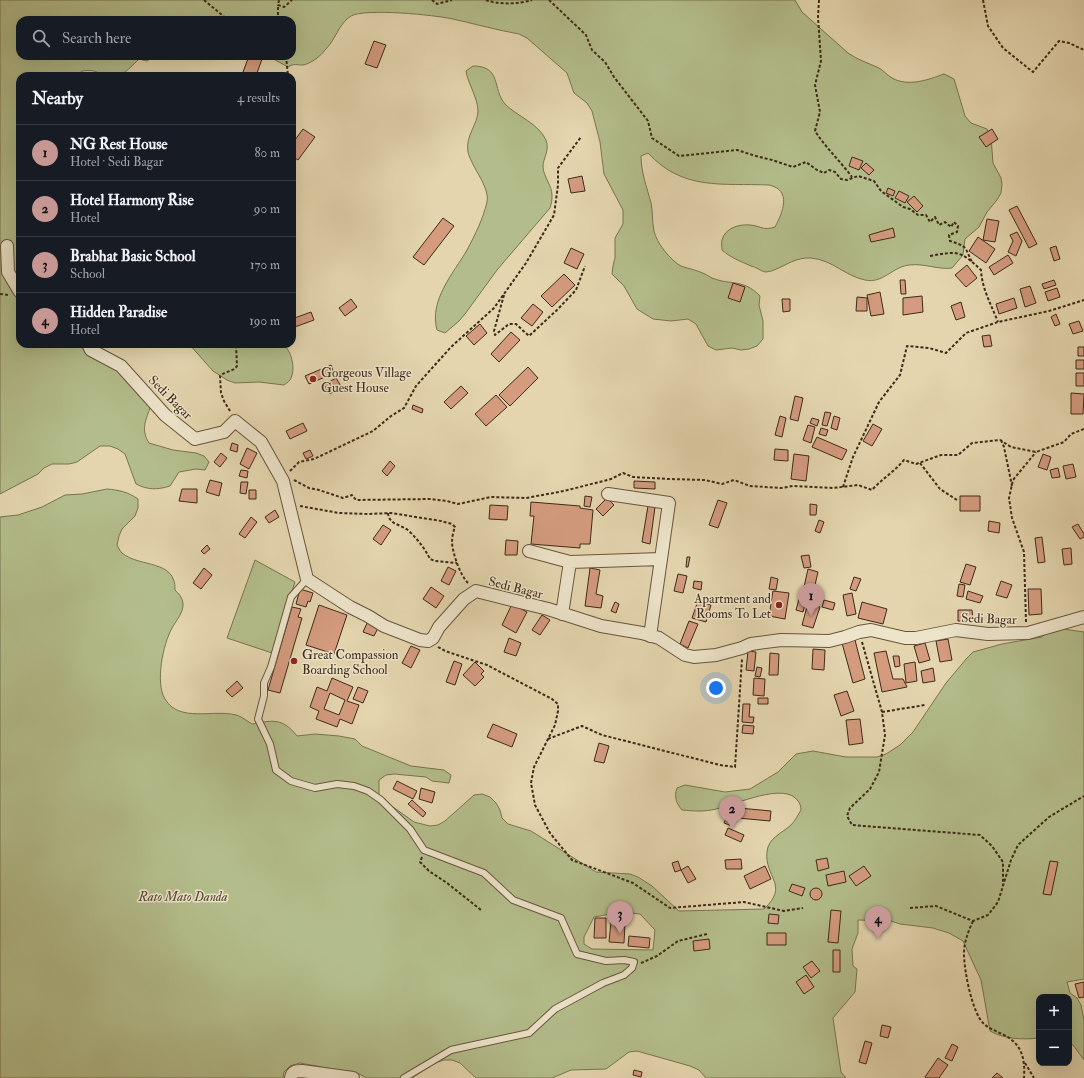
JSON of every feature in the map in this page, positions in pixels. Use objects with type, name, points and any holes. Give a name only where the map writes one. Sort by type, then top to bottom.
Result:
[{"type":"street","points":[[7,246],[8,272],[16,285]]},
{"type":"street","name":"Sedi Bagar","points":[[90,348],[91,350],[121,366],[165,415],[195,439],[224,432],[235,422]]},
{"type":"street","points":[[235,422],[262,442],[284,472],[283,481],[307,579],[350,607],[384,626],[420,640],[428,641]]},
{"type":"street","points":[[608,494],[669,503],[650,636]]},
{"type":"street","points":[[530,550],[570,562],[661,559]]},
{"type":"street","points":[[562,614],[570,562]]},
{"type":"street","name":"Sedi Bagar","points":[[428,641],[433,638],[439,627],[464,599],[476,591],[601,626],[642,633],[659,638],[685,655],[694,658],[716,655],[751,644],[781,640],[830,641],[871,630],[906,638],[916,638],[956,630],[988,634],[1028,633],[1084,617]]},
{"type":"street","points":[[291,1078],[294,1072],[302,1071],[353,1078]]},
{"type":"lane","points":[[307,579],[291,596],[271,667],[264,683],[264,696],[258,719],[270,744],[276,770],[291,781],[315,788],[337,784],[354,786],[368,791],[381,800],[410,829],[424,850],[484,873],[513,900],[560,918],[577,954],[606,961],[624,960],[634,962],[632,968],[624,975],[603,983],[555,1009],[529,1033],[451,1050],[404,1078]]},
{"type":"path","points":[[204,0],[223,16]]},
{"type":"path","points":[[278,16],[278,5],[280,0]]},
{"type":"path","points":[[278,5],[284,7],[292,0]]},
{"type":"path","points":[[432,0],[437,4],[452,0]]},
{"type":"path","points":[[486,0],[494,3],[514,3],[532,0]]},
{"type":"path","points":[[549,0],[586,35],[592,50],[604,62],[648,121],[652,138],[679,156],[737,150],[793,167],[806,162],[824,173],[829,170],[835,172],[841,179],[847,180],[858,176],[874,181],[881,191],[887,196],[918,215],[926,215],[930,222],[935,217],[939,225],[946,222],[951,227],[954,222],[958,226],[957,232],[949,236],[950,241],[961,244],[966,248],[972,262]]},
{"type":"path","points":[[819,0],[818,17],[821,61],[815,85],[820,112],[815,131],[823,143],[852,177]]},
{"type":"path","points":[[983,0],[988,26],[1003,48],[1033,72],[1060,41],[1069,43],[1084,50]]},
{"type":"path","points":[[286,60],[288,72]]},
{"type":"path","points":[[580,137],[558,168],[558,185],[554,215],[526,263],[494,308],[451,347],[416,386],[404,408],[391,416],[373,431],[314,459],[299,462],[284,472],[295,481],[309,488],[343,498],[352,495],[356,500],[430,499],[458,504],[491,497],[526,498],[540,496],[611,479],[623,473],[633,476],[706,480],[722,484],[734,480],[750,486],[782,488],[793,486],[833,488],[858,485],[872,490],[904,460],[916,464],[941,455],[958,455],[972,443],[1000,440],[1011,447],[1036,452],[1064,442],[1071,434],[1084,429]]},
{"type":"path","points":[[930,256],[954,252],[964,256],[981,270],[981,282],[998,322]]},
{"type":"path","points":[[505,294],[494,331],[495,335],[509,324],[516,324],[529,336],[576,290],[585,266]]},
{"type":"path","points":[[844,486],[853,457],[879,402],[900,376],[907,346],[929,348],[946,353],[966,333],[998,322],[1049,312],[1084,300]]},
{"type":"path","points":[[235,422],[221,393],[220,376],[221,374],[234,370],[237,366],[236,348]]},
{"type":"path","points":[[1000,440],[1004,447],[1012,487]]},
{"type":"path","points":[[1028,633],[1025,618],[1024,552],[1012,518],[1009,498],[1014,480],[1036,452]]},
{"type":"path","points":[[920,462],[940,489],[957,500]]},
{"type":"path","points":[[289,505],[339,513],[388,513],[452,524],[455,527],[452,543],[457,563],[465,580],[476,591]]},
{"type":"path","points":[[388,513],[388,517],[394,524],[407,529],[424,546],[430,559],[435,561],[457,563]]},
{"type":"path","points":[[859,632],[882,712],[885,735],[879,772],[870,789],[850,808],[847,816],[852,825],[980,835],[992,846],[1002,862],[1003,886]]},
{"type":"path","points":[[428,641],[445,651],[487,665],[552,699],[558,704],[555,726],[534,767],[531,783],[535,805],[550,833],[572,860],[633,883],[670,908],[744,902],[784,911],[803,908]]},
{"type":"path","points":[[547,739],[582,726],[602,735],[720,765],[735,767],[740,704],[742,648]]},
{"type":"path","points":[[882,712],[925,705]]},
{"type":"path","points":[[1034,1078],[1025,1063],[1018,1045],[1006,1036],[994,1031],[984,1024],[976,1014],[968,984],[964,954],[966,936],[973,922],[988,915],[998,902],[1011,860],[1018,845],[1049,817],[1084,796]]},
{"type":"path","points":[[424,850],[420,862],[429,871],[447,883],[480,910]]},
{"type":"path","points":[[910,908],[936,906],[973,922]]},
{"type":"path","points":[[634,962],[638,964],[657,956],[678,941],[707,934]]},
{"type":"path","points":[[1024,1078],[1025,1063]]},
{"type":"green space","points":[[0,0],[795,0],[802,12],[848,53],[859,60],[879,68],[898,81],[918,82],[944,74],[954,79],[965,116],[971,123],[987,129],[991,137],[993,163],[1001,178],[1001,193],[987,212],[979,227],[965,239],[963,255],[952,268],[909,265],[903,266],[882,278],[871,281],[858,278],[819,259],[806,258],[796,260],[765,272],[736,259],[722,250],[722,241],[726,232],[741,225],[750,225],[767,229],[775,227],[783,208],[784,202],[781,192],[769,185],[719,184],[689,179],[675,174],[661,165],[648,153],[641,156],[643,174],[652,206],[655,235],[669,256],[681,266],[699,271],[712,278],[748,287],[760,296],[759,305],[763,321],[763,339],[757,346],[749,349],[741,350],[732,348],[716,350],[708,346],[696,324],[688,319],[671,321],[653,319],[637,309],[624,286],[612,274],[615,258],[615,238],[623,224],[623,210],[604,174],[600,142],[592,111],[587,103],[574,93],[567,73],[527,38],[519,34],[453,19],[431,16],[385,12],[359,14],[351,16],[343,23],[332,42],[318,57],[303,65],[288,67],[275,60],[296,60],[296,16],[16,16],[16,60],[138,60],[125,72],[16,72],[16,348],[94,348],[139,376],[150,408],[144,430],[149,443],[173,450],[196,453],[204,456],[209,462],[205,470],[196,469],[179,472],[170,486],[157,489],[149,488],[136,484],[125,454],[110,446],[100,446],[77,462],[69,464],[52,464],[44,468],[38,474],[0,494]]},
{"type":"green space","points":[[473,66],[482,67],[492,74],[501,98],[505,104],[538,129],[546,140],[547,151],[543,169],[552,192],[552,201],[550,208],[497,270],[465,314],[445,333],[437,330],[435,319],[439,298],[449,278],[473,239],[487,202],[486,190],[468,152],[468,141],[476,121],[478,111],[478,106],[466,71]]},
{"type":"green space","points":[[193,348],[287,348],[293,364],[290,380],[284,385],[259,382],[235,383],[213,371]]},
{"type":"green space","name":"Rato Mato Danda","points":[[107,489],[123,492],[138,499],[138,508],[135,516],[122,529],[117,545],[122,553],[129,558],[156,566],[170,573],[174,580],[175,590],[179,594],[183,603],[182,610],[169,635],[161,664],[160,674],[162,692],[165,699],[171,706],[179,711],[188,713],[236,715],[252,724],[272,721],[282,723],[292,730],[297,736],[315,734],[355,739],[362,746],[411,766],[444,770],[451,775],[449,783],[432,781],[426,777],[394,774],[386,775],[379,780],[379,797],[414,822],[430,826],[438,825],[445,821],[474,795],[482,794],[490,797],[500,810],[502,818],[508,824],[531,831],[596,872],[630,874],[638,877],[652,886],[679,911],[764,909],[771,901],[776,887],[767,861],[768,847],[772,840],[792,823],[801,810],[798,801],[792,795],[782,793],[759,796],[712,810],[682,810],[676,800],[677,788],[685,785],[725,792],[750,789],[778,772],[796,754],[813,751],[846,757],[877,757],[886,754],[900,745],[913,732],[946,683],[973,652],[1002,644],[1042,637],[1048,631],[1056,628],[1084,632],[1084,979],[1067,982],[1071,994],[1036,994],[1036,1038],[1027,1039],[1001,1036],[990,1031],[981,980],[963,941],[949,933],[933,928],[900,924],[891,921],[858,920],[858,933],[852,949],[853,966],[857,969],[855,992],[833,1018],[841,1072],[846,1078],[706,1078],[699,1070],[690,1066],[637,1051],[629,1052],[606,1069],[571,1070],[552,1078],[476,1078],[460,1063],[452,1060],[444,1060],[435,1063],[412,1078],[367,1078],[359,1074],[300,1063],[290,1066],[284,1072],[283,1078],[0,1078],[0,517],[18,515],[42,507],[65,495],[82,494]],"holes":[[[621,912],[640,914],[655,930],[653,950],[592,949],[584,944],[584,937],[594,917]]]},
{"type":"green space","points":[[255,560],[295,582],[272,653],[227,638]]},
{"type":"green space","name":"Rato Mato Danda","points":[[1072,994],[1077,998],[1081,1005],[1084,1020],[1084,1060],[1073,1045]]},
{"type":"building","points":[[374,41],[386,45],[377,68],[365,64]]},
{"type":"building","points":[[248,60],[262,60],[257,72],[243,72]]},
{"type":"building","points":[[303,129],[315,137],[298,160],[296,159],[296,139]]},
{"type":"building","points":[[992,129],[998,139],[986,147],[979,137]]},
{"type":"building","points":[[852,157],[863,161],[859,170],[849,166]]},
{"type":"building","points":[[866,163],[874,170],[869,175],[861,168]]},
{"type":"building","points":[[582,176],[585,191],[571,193],[568,179]]},
{"type":"building","points":[[888,188],[895,191],[893,196],[886,193]]},
{"type":"building","points":[[899,191],[909,196],[905,203],[895,198]]},
{"type":"building","points":[[914,196],[923,206],[917,212],[907,202]]},
{"type":"building","points":[[1017,206],[1037,244],[1029,248],[1009,210]]},
{"type":"building","points":[[443,218],[454,226],[424,265],[413,257]]},
{"type":"building","points":[[987,219],[999,221],[995,242],[983,240]]},
{"type":"building","points":[[893,228],[895,237],[871,242],[869,235]]},
{"type":"building","points":[[1017,232],[1022,241],[1016,256],[1008,252],[1013,241],[1010,235]]},
{"type":"building","points":[[978,237],[995,249],[986,263],[969,251]]},
{"type":"building","points":[[1056,246],[1060,259],[1054,261],[1050,248]]},
{"type":"building","points":[[571,248],[584,254],[577,269],[564,263]]},
{"type":"building","points":[[1008,255],[1013,263],[994,275],[989,267]]},
{"type":"building","points":[[967,265],[977,278],[966,287],[955,275]]},
{"type":"building","points":[[564,274],[575,285],[552,307],[541,296]]},
{"type":"building","points":[[900,280],[905,280],[906,294],[901,294]]},
{"type":"building","points":[[1054,280],[1056,285],[1044,289],[1042,284]]},
{"type":"building","points":[[733,283],[745,287],[740,302],[728,298]]},
{"type":"building","points":[[1030,286],[1036,303],[1025,307],[1020,289]]},
{"type":"building","points":[[1057,288],[1060,297],[1048,301],[1045,292]]},
{"type":"building","points":[[880,292],[884,314],[871,316],[867,295]]},
{"type":"building","points":[[922,296],[923,312],[903,315],[903,298]]},
{"type":"building","points":[[857,297],[867,298],[867,311],[856,311]]},
{"type":"building","points":[[1014,298],[1017,308],[999,314],[996,304]]},
{"type":"building","points":[[351,299],[357,307],[345,316],[339,308]]},
{"type":"building","points":[[782,299],[790,299],[790,311],[783,312]]},
{"type":"building","points":[[961,302],[965,317],[956,320],[951,306]]},
{"type":"building","points":[[533,304],[543,312],[532,326],[521,318]]},
{"type":"building","points":[[311,312],[314,320],[296,327],[296,318]]},
{"type":"building","points":[[1056,314],[1060,324],[1055,326],[1051,317]]},
{"type":"building","points":[[1079,321],[1083,331],[1073,334],[1069,324]]},
{"type":"building","points":[[480,324],[487,333],[474,345],[466,336]]},
{"type":"building","points":[[511,332],[520,340],[499,362],[491,354]]},
{"type":"building","points":[[990,335],[992,346],[984,347],[982,336]]},
{"type":"building","points":[[1078,347],[1084,347],[1084,356],[1078,356]]},
{"type":"building","points":[[1076,360],[1084,360],[1084,369],[1076,369]]},
{"type":"building","points":[[331,365],[334,373],[309,384],[305,376]]},
{"type":"building","points":[[528,367],[538,378],[510,406],[499,395]]},
{"type":"building","points":[[1076,373],[1084,373],[1084,386],[1076,386]]},
{"type":"building","points":[[336,378],[341,386],[330,394],[324,385]]},
{"type":"building","points":[[461,386],[468,393],[451,409],[444,402]]},
{"type":"building","points":[[1071,393],[1084,394],[1083,414],[1071,414]]},
{"type":"building","points":[[496,395],[507,407],[486,426],[475,414]]},
{"type":"building","points":[[795,396],[803,398],[798,421],[790,419]]},
{"type":"building","points":[[413,405],[423,409],[422,413],[412,409]]},
{"type":"building","points":[[825,412],[831,413],[827,426],[822,425]]},
{"type":"building","points":[[780,416],[786,418],[782,437],[775,435]]},
{"type":"building","points":[[834,416],[840,418],[837,430],[831,428]]},
{"type":"building","points":[[812,418],[819,420],[817,426],[810,423]]},
{"type":"building","points":[[303,423],[307,431],[290,439],[286,431]]},
{"type":"building","points":[[873,424],[882,429],[872,446],[863,441]]},
{"type":"building","points":[[808,425],[815,427],[811,443],[803,440]]},
{"type":"building","points":[[821,428],[828,430],[826,436],[819,434]]},
{"type":"building","points":[[817,437],[847,450],[842,460],[812,447]]},
{"type":"building","points":[[232,443],[238,445],[237,452],[230,450]]},
{"type":"building","points":[[247,448],[257,453],[249,469],[240,464]]},
{"type":"building","points":[[775,449],[788,450],[788,461],[774,460]]},
{"type":"building","points":[[310,450],[313,456],[306,459],[303,453]]},
{"type":"building","points":[[221,453],[227,458],[220,467],[214,462]]},
{"type":"building","points":[[794,454],[809,456],[806,481],[791,479]]},
{"type":"building","points":[[1043,454],[1051,457],[1047,470],[1038,467]]},
{"type":"building","points":[[390,461],[395,466],[387,476],[382,471]]},
{"type":"building","points":[[1073,464],[1076,477],[1066,479],[1063,466]]},
{"type":"building","points":[[1058,468],[1060,477],[1052,478],[1050,470]]},
{"type":"building","points":[[241,470],[248,471],[247,478],[239,476]]},
{"type":"building","points":[[210,480],[222,483],[219,496],[206,492]]},
{"type":"building","points":[[634,481],[655,482],[655,489],[634,488]]},
{"type":"building","points":[[241,482],[248,482],[246,494],[240,493]]},
{"type":"building","points":[[182,489],[197,489],[197,503],[179,501]]},
{"type":"building","points":[[249,490],[256,490],[256,499],[249,499]]},
{"type":"building","points":[[585,496],[592,497],[590,507],[584,506]]},
{"type":"building","points":[[960,496],[980,496],[980,511],[960,511]]},
{"type":"building","points":[[607,498],[614,505],[603,516],[596,509]]},
{"type":"building","points":[[718,500],[727,503],[718,528],[709,525]]},
{"type":"building","points":[[531,502],[580,506],[580,508],[593,510],[590,544],[580,544],[580,548],[531,544],[534,516],[530,516]]},
{"type":"building","points":[[810,504],[817,505],[816,515],[810,515]]},
{"type":"building","points":[[490,505],[508,506],[507,520],[489,519]]},
{"type":"building","points":[[648,506],[655,507],[650,544],[642,542]]},
{"type":"building","points":[[275,510],[279,517],[269,523],[265,517]]},
{"type":"building","points":[[251,517],[257,522],[245,538],[239,534]]},
{"type":"building","points":[[819,520],[824,522],[820,533],[815,531]]},
{"type":"building","points":[[989,521],[1000,523],[999,533],[988,531]]},
{"type":"building","points":[[1078,524],[1084,534],[1084,537],[1080,539],[1072,527]]},
{"type":"building","points":[[383,525],[391,530],[381,545],[373,539]]},
{"type":"building","points":[[1042,537],[1045,562],[1038,563],[1035,538]]},
{"type":"building","points":[[506,540],[518,541],[517,555],[505,555]]},
{"type":"building","points":[[207,545],[210,549],[204,554],[201,551]]},
{"type":"building","points":[[1071,548],[1072,564],[1064,565],[1062,549]]},
{"type":"building","points":[[809,555],[811,567],[804,568],[801,556]]},
{"type":"building","points":[[687,557],[690,557],[688,567],[686,567]]},
{"type":"building","points":[[966,564],[976,567],[970,585],[960,582]]},
{"type":"building","points":[[448,567],[456,571],[449,585],[441,581]]},
{"type":"building","points":[[204,568],[212,575],[201,589],[193,583]]},
{"type":"building","points":[[590,568],[600,570],[596,594],[603,596],[601,608],[585,606]]},
{"type":"building","points":[[808,569],[818,572],[812,598],[802,596]]},
{"type":"building","points":[[678,574],[687,576],[683,593],[674,591]]},
{"type":"building","points":[[771,577],[778,579],[776,590],[769,589]]},
{"type":"building","points":[[854,577],[861,579],[856,591],[850,589]]},
{"type":"building","points":[[694,581],[702,582],[701,590],[693,588]]},
{"type":"building","points":[[1001,581],[1012,585],[1007,598],[996,595]]},
{"type":"building","points":[[959,584],[965,585],[963,597],[957,596]]},
{"type":"building","points":[[431,587],[444,596],[436,608],[423,599]]},
{"type":"building","points":[[300,589],[313,593],[310,602],[308,601],[306,607],[296,604]]},
{"type":"building","points":[[1028,589],[1041,589],[1042,614],[1029,615]]},
{"type":"building","name":"Apartment and Rooms To Let","points":[[773,591],[789,593],[785,619],[769,616]]},
{"type":"building","points":[[968,591],[983,596],[980,603],[966,599]]},
{"type":"building","points":[[852,593],[856,614],[847,616],[843,595]]},
{"type":"building","points":[[799,599],[806,600],[803,612],[796,610]]},
{"type":"building","points":[[824,600],[835,603],[833,610],[822,607]]},
{"type":"building","points":[[698,601],[711,605],[706,622],[692,618]]},
{"type":"building","points":[[615,602],[619,604],[616,613],[611,611]]},
{"type":"building","points":[[862,602],[887,609],[883,624],[858,618]]},
{"type":"building","points":[[808,603],[820,607],[813,628],[802,625]]},
{"type":"building","points":[[512,604],[527,612],[516,633],[502,625]]},
{"type":"building","points":[[319,605],[347,615],[334,654],[306,645]]},
{"type":"building","points":[[292,607],[301,609],[298,617],[302,618],[280,693],[268,690]]},
{"type":"building","points":[[958,610],[972,610],[973,621],[958,621]]},
{"type":"building","points":[[542,615],[550,620],[540,635],[532,630]]},
{"type":"building","points":[[368,621],[378,628],[374,636],[363,632]]},
{"type":"building","points":[[689,621],[698,624],[688,648],[680,644]]},
{"type":"building","points":[[509,638],[521,643],[516,656],[504,652]]},
{"type":"building","points":[[948,639],[952,660],[940,662],[936,641]]},
{"type":"building","points":[[855,640],[865,679],[853,683],[842,643]]},
{"type":"building","points":[[925,643],[930,660],[919,663],[914,646]]},
{"type":"building","points":[[411,646],[420,650],[411,668],[402,663]]},
{"type":"building","points":[[813,649],[825,650],[824,670],[812,669]]},
{"type":"building","points":[[748,651],[756,652],[754,671],[746,670]]},
{"type":"building","points":[[886,651],[893,679],[903,679],[907,687],[882,692],[874,653]]},
{"type":"building","points":[[770,653],[779,654],[778,675],[769,675]]},
{"type":"building","points":[[893,656],[899,656],[900,666],[895,667]]},
{"type":"building","points":[[454,661],[462,664],[455,685],[446,682]]},
{"type":"building","points":[[475,662],[484,671],[481,674],[484,677],[475,686],[463,675]]},
{"type":"building","points":[[915,662],[917,681],[906,683],[904,664]]},
{"type":"building","points":[[757,667],[762,668],[760,677],[755,676]]},
{"type":"building","points":[[933,668],[935,681],[923,683],[921,671]]},
{"type":"building","points":[[332,678],[353,687],[347,701],[359,705],[352,724],[340,719],[337,727],[316,719],[319,711],[310,707],[317,687],[327,691]],"holes":[[[330,693],[345,700],[339,715],[324,709]]]},
{"type":"building","points":[[754,678],[765,679],[764,696],[753,695]]},
{"type":"building","points":[[237,681],[243,688],[232,697],[226,691]]},
{"type":"building","points":[[358,687],[368,691],[363,703],[353,699]]},
{"type":"building","points":[[847,691],[854,711],[841,716],[834,695]]},
{"type":"building","points":[[758,698],[768,698],[768,704],[758,704]]},
{"type":"building","points":[[743,704],[750,704],[749,717],[754,717],[753,723],[742,722]]},
{"type":"building","points":[[860,719],[863,743],[849,745],[846,720]]},
{"type":"building","points":[[493,724],[517,734],[512,747],[487,737]]},
{"type":"building","points":[[743,725],[754,726],[753,734],[742,733]]},
{"type":"building","points":[[599,743],[609,746],[604,763],[594,761]]},
{"type":"building","points":[[397,781],[417,791],[413,799],[393,789]]},
{"type":"building","points":[[421,788],[435,792],[432,803],[419,799]]},
{"type":"building","points":[[412,800],[426,813],[423,817],[408,804]]},
{"type":"building","points":[[739,808],[771,811],[770,821],[738,818]]},
{"type":"building","points":[[726,818],[734,821],[732,826],[724,823]]},
{"type":"building","points":[[728,828],[744,835],[741,842],[725,835]]},
{"type":"building","points":[[827,858],[829,868],[818,871],[816,860]]},
{"type":"building","points":[[741,859],[742,869],[726,869],[725,860]]},
{"type":"building","points":[[678,861],[681,870],[675,872],[672,863]]},
{"type":"building","points":[[1050,861],[1058,862],[1051,895],[1043,894]]},
{"type":"building","points":[[688,866],[696,879],[688,883],[681,870]]},
{"type":"building","points":[[765,866],[771,879],[750,889],[744,876]]},
{"type":"building","points":[[864,866],[871,876],[856,886],[849,876]]},
{"type":"building","points":[[844,871],[846,882],[828,886],[826,875]]},
{"type":"building","points":[[792,884],[805,888],[802,896],[789,891]]},
{"type":"building","points":[[814,888],[818,888],[822,894],[818,900],[814,900],[810,896],[810,892]]},
{"type":"building","points":[[831,910],[841,911],[838,943],[828,942]]},
{"type":"building","points":[[769,914],[779,915],[778,924],[768,923]]},
{"type":"building","points":[[595,918],[606,918],[606,938],[594,938]]},
{"type":"building","points":[[611,922],[625,923],[624,943],[609,942]]},
{"type":"building","points":[[767,933],[786,933],[786,945],[767,945]]},
{"type":"building","points":[[629,936],[650,938],[649,948],[628,946]]},
{"type":"building","points":[[709,939],[710,949],[694,951],[693,941]]},
{"type":"building","points":[[833,950],[840,950],[840,972],[833,972]]},
{"type":"building","points":[[812,961],[820,971],[811,978],[803,967]]},
{"type":"building","points":[[806,975],[814,987],[804,994],[796,982]]},
{"type":"building","points":[[1084,982],[1084,997],[1079,998],[1075,984]]},
{"type":"building","points":[[882,1025],[891,1027],[888,1038],[880,1036]]},
{"type":"building","points":[[865,1041],[872,1043],[866,1064],[859,1062]]},
{"type":"building","points":[[952,1044],[958,1047],[952,1061],[945,1058]]},
{"type":"building","points":[[938,1058],[948,1065],[939,1078],[926,1078],[925,1077]]},
{"type":"building","points":[[634,1070],[642,1072],[641,1077],[633,1075]]},
{"type":"building","points":[[997,1073],[1003,1078],[992,1078]]},
{"type":"place","name":"Gorgeous Village Guest House","points":[[313,379]]},
{"type":"place","name":"Apartment and Rooms To Let","points":[[779,605]]},
{"type":"place","name":"NG Rest House","points":[[811,616]]},
{"type":"place","name":"Great Compassion Boarding School","points":[[294,661]]},
{"type":"place","name":"Hotel Harmony Rise","points":[[732,829]]},
{"type":"place","name":"Brabhat Basic School","points":[[620,934]]},
{"type":"place","name":"Hidden Paradise","points":[[878,939]]}]
